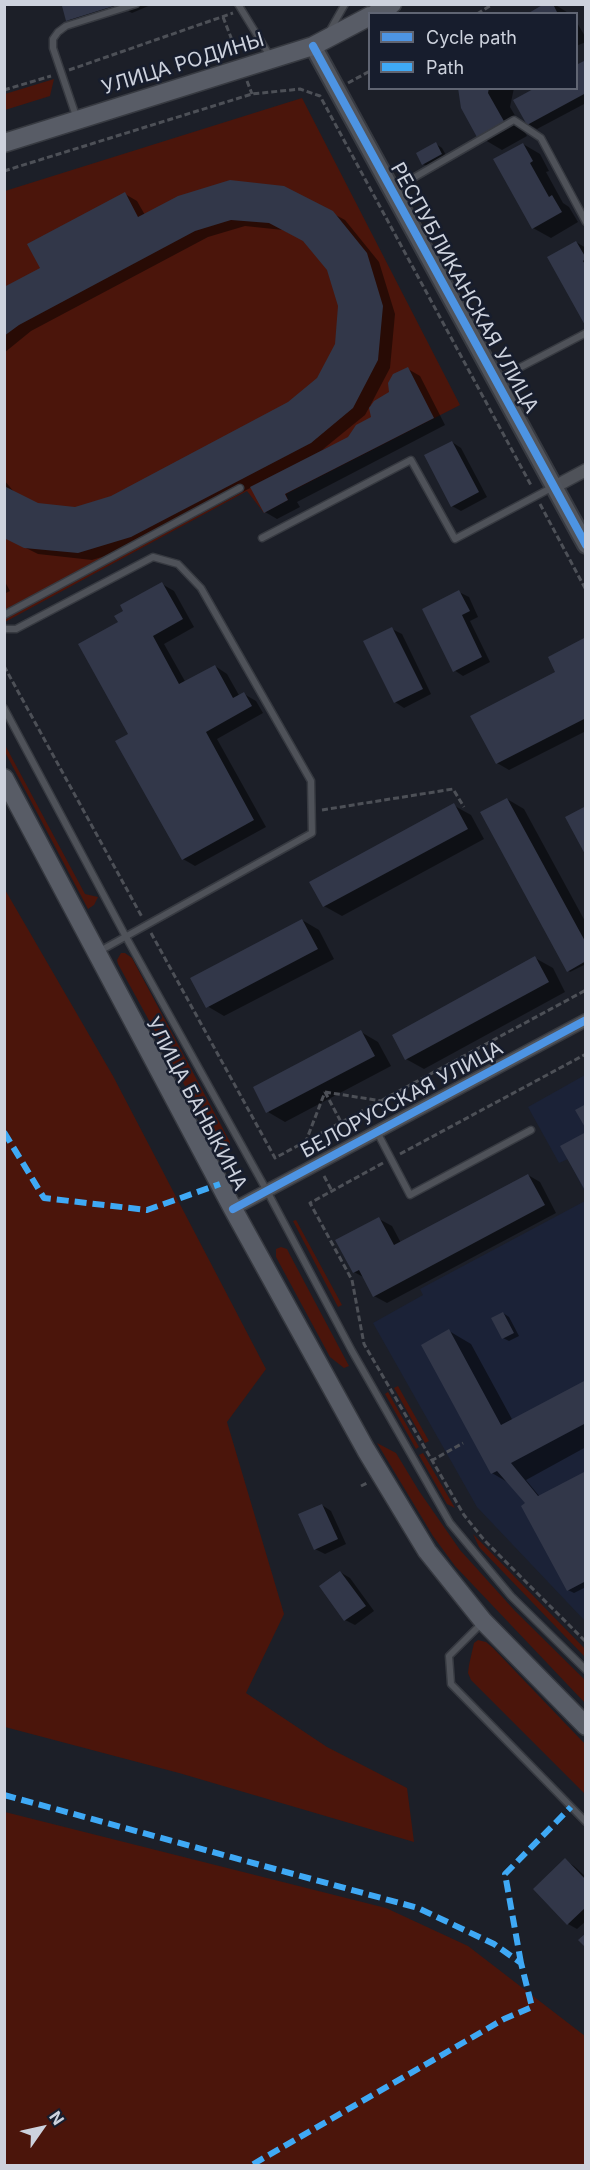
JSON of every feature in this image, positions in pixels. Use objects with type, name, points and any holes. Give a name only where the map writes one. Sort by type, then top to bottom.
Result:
[{"type":"main road","points":[[378,12],[392,4]]},
{"type":"main road","name":"УЛИЦА РОДИНЫ","points":[[4,143],[272,59],[318,43],[368,17]]},
{"type":"main road","name":"УЛИЦА БАНЫКИНА","points":[[4,778],[233,1209],[370,1458],[427,1551],[483,1621],[585,1726]]},
{"type":"street","name":"РЕСПУБЛИКАНСКАЯ УЛИЦА","points":[[318,43],[392,190],[585,545]]},
{"type":"street","points":[[554,487],[585,471]]},
{"type":"street","name":"БЕЛОРУССКАЯ УЛИЦА","points":[[233,1209],[585,1020]]},
{"type":"lane","points":[[77,120],[53,48],[53,39],[66,26],[136,4]]},
{"type":"lane","points":[[318,43],[345,4]]},
{"type":"lane","points":[[240,7],[272,59]]},
{"type":"lane","points":[[392,190],[514,120],[541,138],[585,222]]},
{"type":"lane","points":[[495,381],[585,333]]},
{"type":"lane","points":[[262,538],[411,460],[455,539],[554,487]]},
{"type":"lane","points":[[4,615],[240,488]]},
{"type":"lane","points":[[4,628],[16,629],[153,557],[178,564],[201,588],[311,781],[312,833],[97,952]]},
{"type":"lane","points":[[4,708],[357,1360],[450,1523],[511,1596],[585,1670]]},
{"type":"lane","points":[[377,1132],[410,1195],[531,1130]]},
{"type":"lane","points":[[483,1621],[449,1656],[451,1684],[585,1822]]},
{"type":"path","points":[[480,12],[494,4]]},
{"type":"path","points":[[4,90],[61,72],[240,7]]},
{"type":"path","points":[[4,171],[252,94],[300,89],[320,96],[585,590]]},
{"type":"path","points":[[4,666],[178,978],[275,1158],[585,990]]},
{"type":"path","points":[[312,812],[453,789],[464,807]]},
{"type":"path","points":[[585,1054],[310,1203],[352,1280],[364,1344],[464,1515],[485,1541],[585,1642]]},
{"type":"path","points":[[306,1141],[325,1092]]},
{"type":"path","points":[[325,1092],[382,1101]]},
{"type":"path","points":[[325,1092],[342,1123]]},
{"type":"path","points":[[431,1461],[463,1443]]},
{"type":"shaded area","points":[[54,79],[50,96],[5,110],[5,94]]},
{"type":"shaded area","points":[[302,98],[460,405],[286,494],[288,500],[264,513],[247,491],[5,622],[5,191]]},
{"type":"shaded area","points":[[5,745],[85,894],[98,897],[94,905],[88,909],[5,752]]},
{"type":"shaded area","points":[[4,888],[113,1076],[266,1369],[227,1422],[284,1614],[246,1693],[327,1747],[407,1788],[414,1842],[179,1773],[5,1727]]},
{"type":"shaded area","points":[[121,953],[132,958],[230,1142],[229,1150],[224,1152],[219,1148],[118,964],[117,960]]},
{"type":"shaded area","points":[[585,1075],[585,1192],[568,1159],[559,1163],[528,1107]]},
{"type":"shaded area","points":[[585,1201],[585,1621],[477,1507],[373,1323],[423,1295],[420,1289]]},
{"type":"shaded area","points":[[296,1220],[342,1305],[338,1307],[293,1221]]},
{"type":"shaded area","points":[[281,1247],[287,1249],[349,1366],[344,1368],[330,1357],[276,1257],[276,1249]]},
{"type":"shaded area","points":[[398,1386],[429,1441],[425,1443],[394,1388]]},
{"type":"shaded area","points":[[388,1392],[419,1447],[416,1449],[385,1394]]},
{"type":"shaded area","points":[[377,1443],[396,1453],[460,1550],[515,1611],[585,1680],[585,1703],[455,1566],[433,1536]]},
{"type":"shaded area","points":[[423,1453],[455,1508],[447,1504],[419,1455]]},
{"type":"shaded area","points":[[473,1534],[585,1649],[585,1657],[479,1547]]},
{"type":"shaded area","points":[[478,1640],[486,1642],[493,1648],[585,1744],[585,1794],[471,1680],[468,1673],[469,1665],[474,1643]]},
{"type":"shaded area","points":[[5,1812],[386,1908],[468,1946],[585,2036],[585,2165],[5,2165]]},
{"type":"building","points":[[66,4],[117,5],[66,21],[62,6]]},
{"type":"building","points":[[544,4],[553,4],[557,12],[530,12]]},
{"type":"building","points":[[586,60],[586,93],[527,125],[513,100],[531,90],[578,90],[578,64]]},
{"type":"building","points":[[458,90],[489,90],[488,93],[505,123],[478,139],[461,108]]},
{"type":"building","points":[[436,142],[442,154],[422,165],[416,153]]},
{"type":"building","points":[[523,143],[533,161],[530,163],[549,197],[552,195],[562,212],[532,229],[493,159]]},
{"type":"building","points":[[230,180],[284,186],[333,211],[367,253],[383,306],[378,360],[353,408],[311,443],[131,537],[78,553],[24,548],[4,538],[4,486],[38,503],[75,507],[111,496],[288,402],[317,378],[335,344],[338,306],[327,270],[303,241],[269,223],[231,220],[195,231],[19,325],[4,336],[4,287],[40,268],[27,244],[125,192],[138,217],[178,196]]},
{"type":"building","points":[[576,241],[586,258],[583,261],[586,266],[586,327],[547,257]]},
{"type":"building","points":[[408,367],[434,418],[285,494],[288,500],[264,513],[250,487],[348,437],[356,425],[371,417],[369,408],[374,401],[389,392],[388,383],[393,374]]},
{"type":"building","points":[[452,441],[479,492],[451,507],[424,455]]},
{"type":"building","points":[[162,582],[183,619],[153,636],[179,684],[215,665],[233,698],[244,692],[252,706],[206,732],[254,820],[182,860],[115,741],[128,734],[78,644],[118,622],[114,616],[123,611],[120,605]]},
{"type":"building","points":[[459,590],[470,611],[462,615],[482,657],[453,672],[422,609]]},
{"type":"building","points":[[392,627],[423,689],[394,703],[363,641]]},
{"type":"building","points":[[586,637],[586,718],[496,764],[470,716],[555,672],[548,657]]},
{"type":"building","points":[[507,798],[586,943],[586,961],[567,972],[480,812]]},
{"type":"building","points":[[454,803],[468,829],[323,907],[309,882]]},
{"type":"building","points":[[586,806],[586,856],[565,817]]},
{"type":"building","points":[[302,919],[318,949],[206,1008],[190,978]]},
{"type":"building","points":[[535,956],[549,982],[405,1060],[392,1035]]},
{"type":"building","points":[[361,1030],[375,1056],[266,1113],[253,1087]]},
{"type":"building","points":[[586,1104],[586,1129],[575,1110]]},
{"type":"building","points":[[586,1132],[586,1192],[560,1146]]},
{"type":"building","points":[[528,1174],[545,1205],[373,1297],[359,1270],[353,1273],[335,1240],[379,1217],[394,1245]]},
{"type":"building","points":[[503,1312],[514,1333],[502,1339],[491,1318]]},
{"type":"building","points":[[449,1329],[501,1425],[586,1380],[586,1423],[511,1463],[538,1496],[586,1471],[586,1581],[567,1591],[521,1506],[525,1503],[497,1471],[491,1474],[421,1345]]},
{"type":"building","points":[[322,1504],[338,1539],[314,1550],[298,1514]]},
{"type":"building","points":[[340,1571],[366,1606],[344,1621],[319,1586]]},
{"type":"building","points":[[565,1858],[586,1880],[586,1907],[567,1925],[533,1889]]},
{"type":"building","points":[[586,1933],[586,1948],[578,1940]]},
{"type":"marked path","points":[[4,1132],[44,1198],[147,1210],[220,1184]]},
{"type":"marked path","points":[[4,1795],[418,1908],[494,1944],[521,1963],[532,2007],[504,2019],[250,2166]]},
{"type":"marked path","points":[[521,1963],[505,1874],[571,1807]]},
{"type":"cycle path","points":[[313,46],[586,545]]},
{"type":"cycle path","points":[[233,1209],[586,1020]]}]
